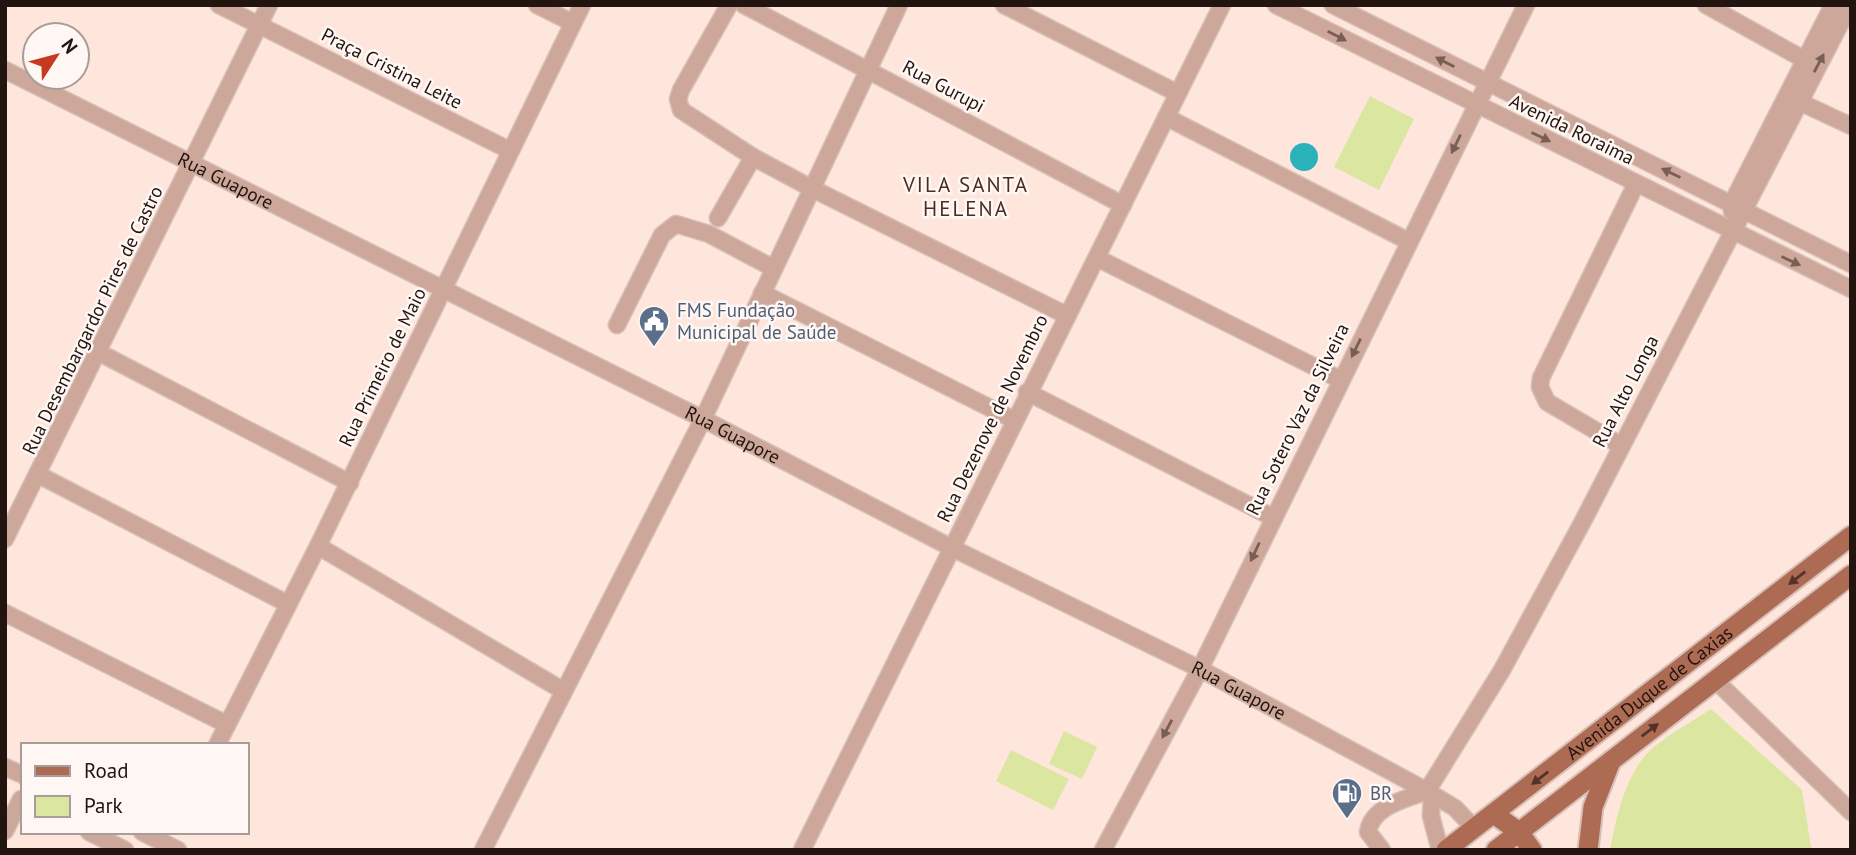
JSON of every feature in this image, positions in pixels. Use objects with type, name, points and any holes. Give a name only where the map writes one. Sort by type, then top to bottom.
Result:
[{"type":"main road","name":"Avenida Duque de Caxias","points":[[1446,850],[1851,536]]},
{"type":"main road","name":"Avenida Duque de Caxias","points":[[1496,850],[1851,575]]},
{"type":"main road","points":[[1588,850],[1593,807],[1611,761]]},
{"type":"main road","points":[[1494,814],[1519,832],[1532,850]]},
{"type":"main road","name":"Rua Guapore","points":[[1474,828],[1496,850]]},
{"type":"street","name":"Praça Cristina Leite","points":[[219,5],[509,150]]},
{"type":"street","name":"Rua Desembargardor Pires de Castro","points":[[5,539],[100,353],[269,5]]},
{"type":"street","points":[[537,5],[573,23]]},
{"type":"street","name":"Rua Primeiro de Maio","points":[[218,743],[318,546],[582,5]]},
{"type":"street","points":[[729,5],[681,90],[678,99],[681,110],[753,157],[811,188],[1066,315]]},
{"type":"street","name":"Rua Gurupi","points":[[744,5],[1123,205]]},
{"type":"street","points":[[482,850],[703,419],[899,5]]},
{"type":"street","points":[[1004,5],[1177,93]]},
{"type":"street","name":"Rua Dezenove de Novembro","points":[[802,850],[1027,392],[1097,258],[1222,5]]},
{"type":"street","name":"Avenida Roraima","points":[[1276,5],[1851,289]]},
{"type":"street","name":"Avenida Roraima","points":[[1333,5],[1851,264]]},
{"type":"street","name":"Rua Sotero Vaz da Silveira","points":[[1102,850],[1200,669],[1272,517],[1525,5]]},
{"type":"street","points":[[1706,5],[1805,60]]},
{"type":"street","points":[[1793,99],[1805,60],[1833,5]]},
{"type":"street","points":[[1731,232],[1738,206],[1793,99],[1850,5]]},
{"type":"street","name":"Rua Guapore","points":[[5,70],[703,419],[952,548],[1200,669],[1430,792],[1455,808],[1474,828]]},
{"type":"street","points":[[1793,99],[1851,126]]},
{"type":"street","points":[[1166,117],[1408,241]]},
{"type":"street","points":[[718,218],[753,157]]},
{"type":"street","points":[[1620,445],[1547,402],[1540,387],[1541,378],[1636,184]]},
{"type":"street","points":[[617,325],[662,235],[676,224],[709,234],[773,268]]},
{"type":"street","name":"Rua Alto Longa","points":[[1430,792],[1502,670],[1731,232]]},
{"type":"street","points":[[1097,258],[1341,380]]},
{"type":"street","points":[[762,293],[1014,420]]},
{"type":"street","points":[[100,353],[349,483]]},
{"type":"street","points":[[1027,392],[1272,517]]},
{"type":"street","points":[[39,475],[288,604]]},
{"type":"street","points":[[318,546],[562,690]]},
{"type":"street","points":[[5,613],[226,724]]},
{"type":"street","points":[[1715,680],[1851,812]]},
{"type":"street","points":[[5,767],[21,774]]},
{"type":"street","points":[[5,791],[21,799]]},
{"type":"street","points":[[1382,850],[1368,832],[1369,824],[1381,810],[1430,792],[1431,816],[1440,850]]},
{"type":"street","points":[[5,831],[21,801]]},
{"type":"street","name":"Rua Guapore","points":[[1455,808],[1494,814]]},
{"type":"street","points":[[93,834],[125,850]]},
{"type":"street","points":[[147,834],[173,844]]},
{"type":"green space","points":[[1370,96],[1414,119],[1379,190],[1334,167]]},
{"type":"green space","points":[[1711,709],[1802,790],[1811,847],[1814,850],[1610,850],[1626,789],[1644,757],[1666,738]]},
{"type":"green space","points":[[1064,731],[1097,747],[1082,779],[1049,764]]},
{"type":"green space","points":[[1011,750],[1069,779],[1053,810],[996,781]]},
{"type":"water","points":[[1304,143],[1314,147],[1318,157],[1314,167],[1304,171],[1294,167],[1290,157],[1294,147]]},
{"type":"place","name":"FMS Fundação Municipal de Saúde","points":[[654,348]]},
{"type":"place","name":"BR","points":[[1347,820]]},
{"type":"district","name":"VILA SANTA HELENA","points":[[966,196]]}]
